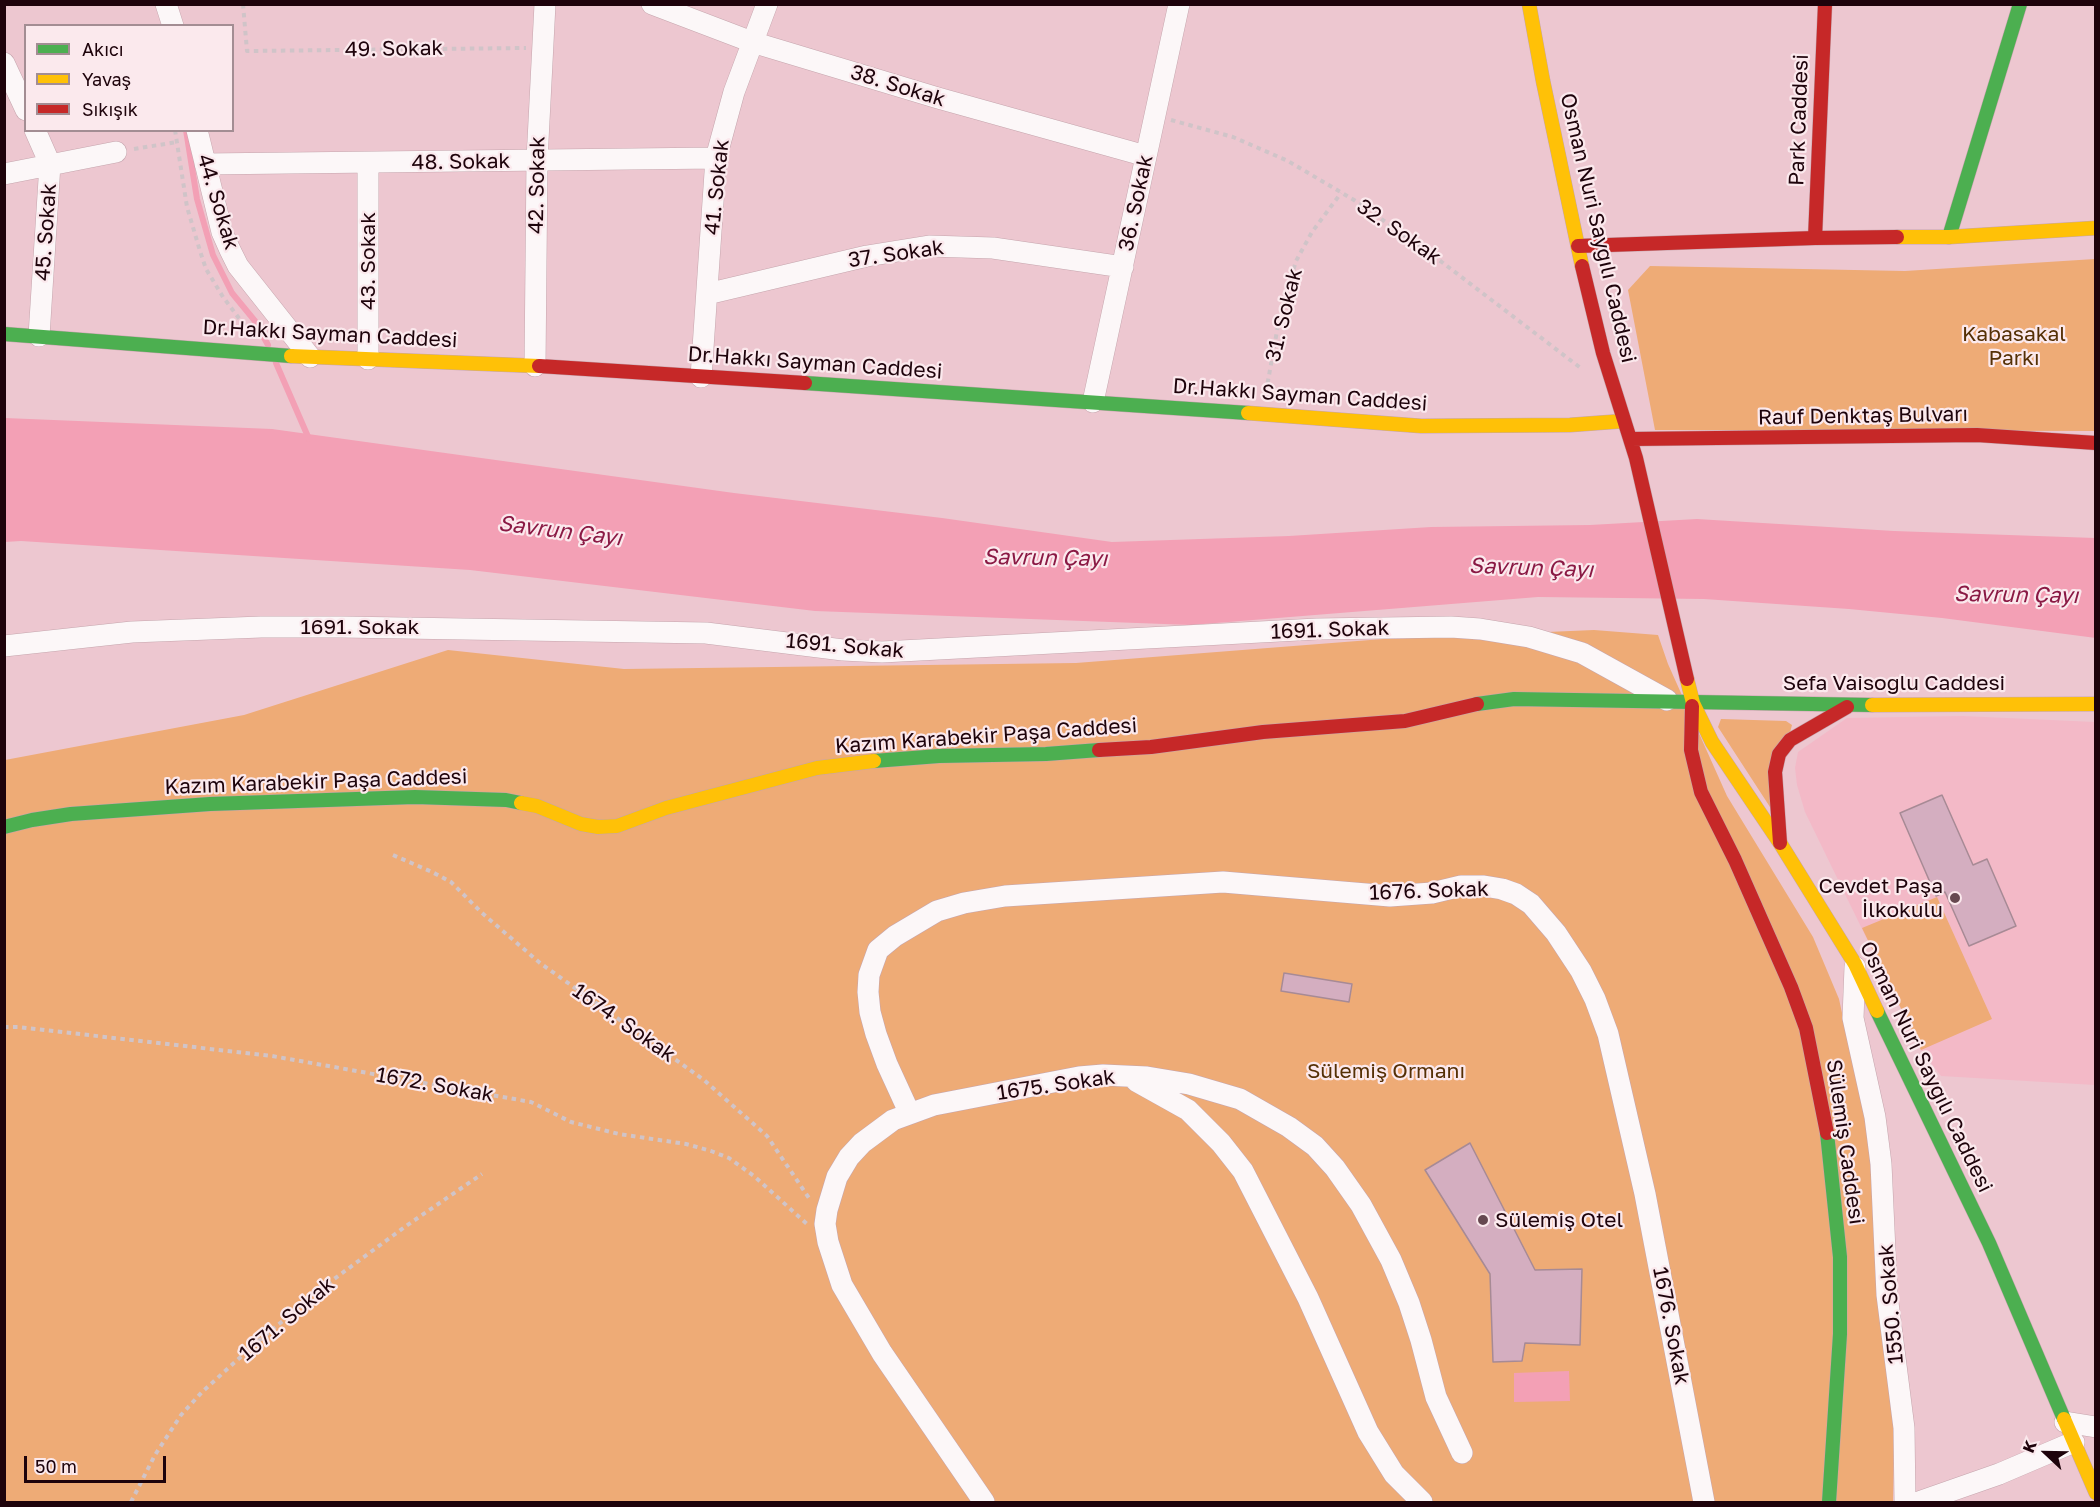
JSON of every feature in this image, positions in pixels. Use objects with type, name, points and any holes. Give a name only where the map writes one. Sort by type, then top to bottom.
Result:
[{"type":"street","points":[[166,4],[171,24]]},
{"type":"street","name":"42. Sokak","points":[[535,366],[537,160],[545,4]]},
{"type":"street","name":"38. Sokak","points":[[652,4],[752,42],[947,101],[1146,156]]},
{"type":"street","name":"41. Sokak","points":[[701,376],[716,158],[731,102],[767,4]]},
{"type":"street","name":"36. Sokak","points":[[1093,402],[1179,4]]},
{"type":"street","name":"Osman Nuri Saygılı Caddesi","points":[[1529,4],[1591,306],[1636,458],[1693,703],[1712,742],[1780,843],[1855,964],[1989,1243],[2096,1493]]},
{"type":"street","name":"Park Caddesi","points":[[1815,238],[1825,4]]},
{"type":"street","points":[[1949,237],[2020,4]]},
{"type":"street","points":[[4,63],[24,106]]},
{"type":"street","name":"45. Sokak","points":[[36,132],[50,164],[39,336]]},
{"type":"street","name":"44. Sokak","points":[[197,132],[222,232],[238,266],[309,357]]},
{"type":"street","points":[[4,174],[116,152]]},
{"type":"street","name":"48. Sokak","points":[[205,164],[716,158]]},
{"type":"street","name":"43. Sokak","points":[[368,163],[368,359]]},
{"type":"street","points":[[1578,246],[1815,238],[1949,237],[2096,228]]},
{"type":"street","name":"37. Sokak","points":[[707,294],[867,256],[929,246],[993,248],[1123,267]]},
{"type":"street","name":"Dr.Hakkı Sayman Caddesi","points":[[4,334],[309,357],[535,366],[701,376],[1421,426],[1559,425],[1624,421]]},
{"type":"street","name":"Rauf Denktaş Bulvarı","points":[[1630,439],[1977,435],[2096,443]]},
{"type":"street","name":"1691. Sokak","points":[[4,646],[132,632],[196,628],[410,627],[706,633],[843,650],[882,652],[1317,629],[1451,627],[1511,634],[1572,650],[1670,702]]},
{"type":"street","name":"Kazım Karabekir Paşa Caddesi","points":[[4,827],[71,814],[119,810],[415,796],[506,800],[537,806],[581,824],[598,827],[617,826],[666,808],[727,791],[818,768],[852,763],[939,756],[1046,754],[1151,747],[1273,731],[1406,721],[1477,704],[1514,699],[1693,703]]},
{"type":"street","name":"Sefa Vaisoğlu Caddesi","points":[[1693,703],[2096,704]]},
{"type":"street","name":"Sülemiş Caddesi","points":[[1693,703],[1690,750],[1701,792],[1735,860],[1791,987],[1806,1028],[1827,1129],[1840,1257],[1840,1334],[1829,1503]]},
{"type":"street","points":[[1780,843],[1775,772],[1779,754],[1790,740],[1850,705]]},
{"type":"street","name":"1676. Sokak","points":[[909,1112],[876,1034],[870,1011],[869,975],[878,950],[895,936],[937,911],[964,903],[1005,896],[1223,882],[1390,896],[1432,893],[1461,886],[1484,886],[1516,894],[1531,904],[1556,933],[1581,971],[1595,999],[1608,1034],[1645,1194],[1704,1503]]},
{"type":"street","name":"1550. Sokak","points":[[1855,964],[1853,1018],[1875,1117],[1881,1164],[1887,1295],[1904,1428],[1905,1503]]},
{"type":"street","name":"1675. Sokak","points":[[984,1503],[882,1353],[842,1285],[827,1233],[830,1195],[849,1157],[875,1131],[909,1112],[943,1102],[1046,1082],[1102,1075],[1124,1075],[1189,1084],[1240,1099],[1290,1126],[1315,1146],[1335,1168],[1361,1204],[1391,1260],[1421,1340],[1436,1397],[1462,1454]]},
{"type":"street","points":[[1124,1075],[1188,1110],[1221,1143],[1243,1171],[1308,1298],[1368,1432],[1394,1474],[1422,1503]]},
{"type":"street","points":[[2065,1422],[2096,1427]]},
{"type":"street","points":[[1919,1503],[1999,1474],[2074,1442]]},
{"type":"path","name":"49. Sokak","points":[[243,4],[247,51],[542,47]]},
{"type":"path","name":"32. Sokak","points":[[1155,116],[1233,137],[1288,161],[1341,193],[1426,250],[1587,373]]},
{"type":"path","points":[[116,152],[177,142]]},
{"type":"path","name":"31. Sokak","points":[[1262,414],[1278,320],[1296,261],[1312,232],[1341,193]]},
{"type":"path","name":"1674. Sokak","points":[[393,855],[451,882],[482,913],[540,963],[704,1080],[767,1136],[788,1164],[827,1233]]},
{"type":"path","name":"1672. Sokak","points":[[4,1027],[272,1056],[531,1102],[581,1125],[619,1134],[686,1144],[729,1158],[827,1233]]},
{"type":"path","name":"1671. Sokak","points":[[131,1503],[155,1455],[181,1415],[202,1392],[256,1343],[330,1282],[482,1174]]},
{"type":"shaded area","name":"Cevdet Paşa İlkokulu","points":[[1962,716],[2095,722],[2095,1085],[1941,1076],[1921,1050],[1805,812],[1797,785],[1795,768],[1798,752],[1847,718]]},
{"type":"green space","name":"Kabasakal Parkı","points":[[2095,259],[2095,431],[1655,430],[1628,290],[1650,266],[1905,271]]},
{"type":"green space","name":"Sülemiş Ormanı","points":[[1594,630],[1658,635],[1668,664],[1727,796],[1813,937],[1839,999],[1869,1138],[1895,1400],[1893,1502],[5,1502],[5,760],[244,715],[448,650],[624,669],[1076,663],[1383,639]]},
{"type":"green space","points":[[1721,719],[1786,721],[1792,725],[1770,807],[1718,727]]},
{"type":"green space","points":[[1937,897],[1992,1019],[1921,1050],[1862,928]]},
{"type":"water","name":"Savrun Çayı","points":[[5,418],[272,429],[734,493],[942,518],[1112,542],[1289,536],[1431,527],[1590,525],[1697,519],[1894,531],[2095,538],[2096,638],[1942,618],[1704,599],[1538,597],[1191,625],[815,611],[470,570],[21,541],[5,542]]},
{"type":"water","points":[[1569,1371],[1570,1401],[1514,1402],[1514,1373]]},
{"type":"building","points":[[1942,795],[1973,865],[1987,859],[2016,926],[1969,946],[1945,892],[1936,896],[1900,813]]},
{"type":"building","points":[[1284,973],[1352,984],[1349,1002],[1281,991]]},
{"type":"building","name":"Sülemiş Otel","points":[[1470,1143],[1535,1270],[1582,1269],[1580,1345],[1525,1343],[1522,1361],[1493,1362],[1490,1274],[1425,1170]]},
{"type":"waterway","points":[[186,132],[197,199],[213,255],[232,293],[255,321],[268,345]]},
{"type":"waterway","points":[[276,363],[309,439]]},
{"type":"traffic: fast","points":[[1949,237],[2020,4]]},
{"type":"traffic: fast","points":[[4,334],[291,356]]},
{"type":"traffic: fast","points":[[805,383],[1248,413]]},
{"type":"traffic: fast","points":[[1477,704],[1514,699],[1872,705]]},
{"type":"traffic: fast","points":[[874,761],[939,756],[1046,754],[1099,750]]},
{"type":"traffic: fast","points":[[4,827],[71,814],[210,804],[415,797],[506,800],[521,803]]},
{"type":"traffic: fast","points":[[1877,1011],[1989,1243],[2064,1419]]},
{"type":"traffic: fast","points":[[1827,1133],[1840,1257],[1840,1334],[1829,1502]]},
{"type":"traffic: slow","points":[[1529,4],[1582,266]]},
{"type":"traffic: slow","points":[[1897,237],[1949,237],[2096,228]]},
{"type":"traffic: slow","points":[[291,356],[539,366]]},
{"type":"traffic: slow","points":[[1248,413],[1421,426],[1570,425],[1624,421]]},
{"type":"traffic: slow","points":[[1687,679],[1693,703],[1712,742],[1780,843],[1855,964],[1877,1011]]},
{"type":"traffic: slow","points":[[1872,705],[2096,704]]},
{"type":"traffic: slow","points":[[521,803],[537,806],[581,824],[598,827],[617,826],[666,808],[817,768],[874,761]]},
{"type":"traffic: slow","points":[[2064,1419],[2096,1493]]},
{"type":"traffic: jam","points":[[1815,238],[1825,4]]},
{"type":"traffic: jam","points":[[1578,246],[1897,237]]},
{"type":"traffic: jam","points":[[1582,266],[1603,353],[1636,458],[1687,679]]},
{"type":"traffic: jam","points":[[539,366],[805,383]]},
{"type":"traffic: jam","points":[[1631,439],[1977,435],[2096,443]]},
{"type":"traffic: jam","points":[[1099,750],[1151,747],[1263,732],[1405,721],[1477,704]]},
{"type":"traffic: jam","points":[[1692,706],[1691,750],[1701,792],[1735,860],[1791,987],[1806,1028],[1827,1133]]},
{"type":"traffic: jam","points":[[1780,843],[1775,772],[1779,754],[1790,740],[1847,707]]},
{"type":"place","name":"Cevdet Paşa İlkokulu","points":[[1955,898]]},
{"type":"place","name":"Sülemiş Otel","points":[[1483,1220]]}]
